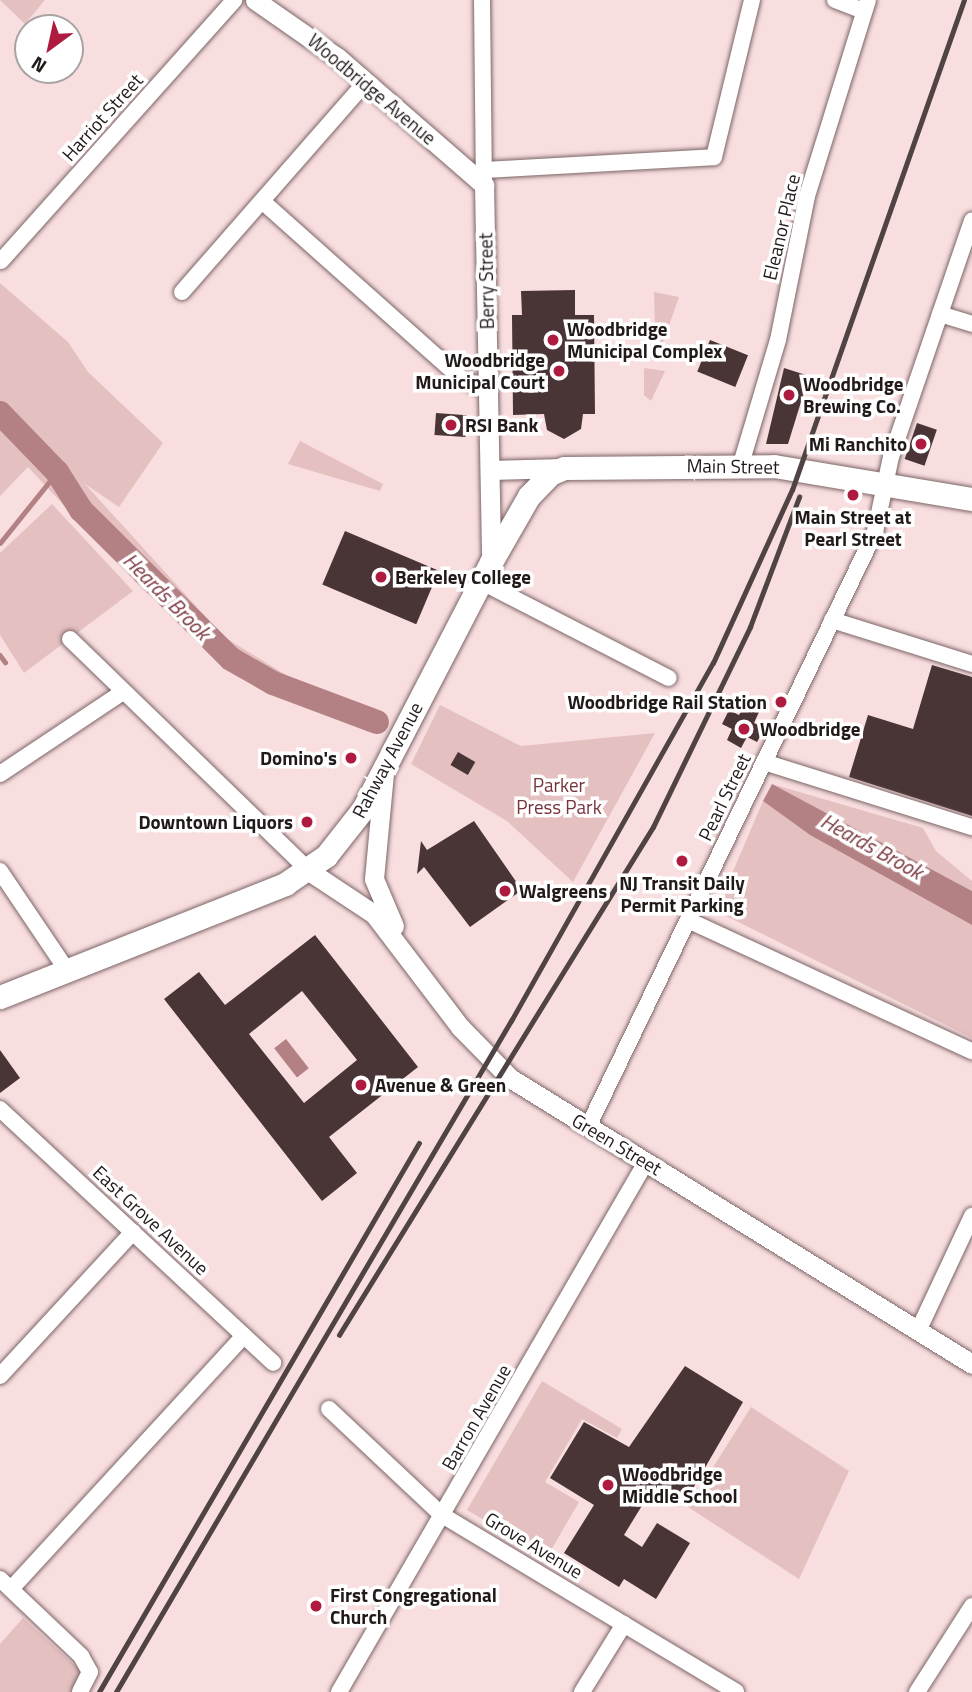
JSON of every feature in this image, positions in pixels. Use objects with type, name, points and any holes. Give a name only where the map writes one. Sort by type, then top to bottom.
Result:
[{"type":"main road","name":"Main Street","points":[[564,468],[741,464],[887,482],[972,499]]},
{"type":"main road","name":"Rahway Avenue","points":[[0,997],[309,871],[349,829],[384,768],[486,571],[533,489],[564,468]]},
{"type":"street","name":"Harriot Street","points":[[1,261],[234,0]]},
{"type":"street","name":"Woodbridge Avenue","points":[[255,0],[366,82],[484,177]]},
{"type":"street","name":"Berry Street","points":[[482,0],[490,470],[486,571]]},
{"type":"street","points":[[484,177],[714,157],[752,0]]},
{"type":"street","points":[[835,0],[866,6]]},
{"type":"street","name":"Eleanor Place","points":[[741,464],[778,340],[807,196],[866,6]]},
{"type":"street","points":[[182,292],[366,82]]},
{"type":"street","points":[[262,201],[461,378],[488,391]]},
{"type":"street","name":"Pearl Street","points":[[588,1127],[878,524],[887,482],[972,221]]},
{"type":"street","points":[[940,314],[972,324]]},
{"type":"street","name":"Main Street","points":[[490,470],[564,468]]},
{"type":"street","points":[[486,571],[669,678]]},
{"type":"street","points":[[832,620],[972,664]]},
{"type":"street","points":[[70,639],[309,871]]},
{"type":"street","points":[[0,774],[123,692]]},
{"type":"street","points":[[764,762],[972,827]]},
{"type":"street","points":[[384,768],[374,879],[413,961]]},
{"type":"street","points":[[0,871],[66,969]]},
{"type":"street","name":"Green Street","points":[[309,871],[363,904],[413,961],[487,1058],[588,1127],[972,1364]]},
{"type":"street","points":[[688,920],[969,1046]]},
{"type":"street","name":"East Grove Avenue","points":[[0,1109],[273,1363]]},
{"type":"street","name":"Barron Avenue","points":[[339,1692],[646,1162]]},
{"type":"street","points":[[919,1329],[972,1216]]},
{"type":"street","points":[[0,1376],[133,1232]]},
{"type":"street","points":[[80,1692],[90,1672],[81,1656],[5,1584],[244,1336]]},
{"type":"street","name":"Grove Avenue","points":[[329,1409],[442,1515],[736,1692]]},
{"type":"street","points":[[917,1692],[972,1606]]},
{"type":"street","points":[[582,1692],[624,1624]]},
{"type":"green space","points":[[0,0],[45,0],[33,14],[15,14]]},
{"type":"green space","points":[[0,283],[68,342],[88,372],[163,443],[119,507],[85,484],[224,637],[291,678],[382,713],[371,732],[248,681],[142,589],[28,467],[0,496]]},
{"type":"green space","points":[[654,292],[679,297],[656,362]]},
{"type":"green space","points":[[644,368],[665,371],[651,401],[644,395]]},
{"type":"green space","points":[[300,441],[383,484],[380,491],[288,464]]},
{"type":"green space","points":[[52,504],[133,591],[24,673],[0,635],[0,553]]},
{"type":"green space","name":"Parker Press Park","points":[[440,705],[521,746],[655,733],[573,882],[507,821],[411,764]]},
{"type":"green space","points":[[772,784],[923,828],[936,851],[972,881],[972,891]]},
{"type":"green space","points":[[763,801],[810,835],[972,925],[972,1038],[716,911]]},
{"type":"green space","points":[[542,1381],[622,1429],[617,1438],[582,1419],[545,1482],[579,1502],[547,1557],[467,1510]]},
{"type":"green space","points":[[751,1407],[849,1471],[799,1579],[688,1507]]},
{"type":"green space","points":[[23,1618],[81,1671],[72,1692],[0,1692],[0,1644]]},
{"type":"water","points":[[772,784],[972,891],[972,925],[810,835],[763,801]]},
{"type":"water","points":[[286,1039],[309,1068],[297,1077],[274,1048]]},
{"type":"building","name":"Woodbridge Municipal Complex","points":[[575,290],[575,315],[594,315],[595,414],[583,414],[581,429],[564,439],[547,430],[544,414],[513,415],[512,315],[522,315],[521,291]]},
{"type":"building","points":[[710,340],[748,355],[735,387],[697,372]]},
{"type":"building","name":"Woodbridge Brewing Co.","points":[[784,368],[809,376],[788,444],[766,444]]},
{"type":"building","name":"RSI Bank","points":[[436,413],[467,415],[465,437],[434,435]]},
{"type":"building","name":"Mi Ranchito","points":[[917,423],[937,430],[924,466],[905,459]]},
{"type":"building","name":"Berkeley College","points":[[345,531],[439,571],[416,624],[322,584]]},
{"type":"building","points":[[932,665],[972,677],[972,816],[849,777],[868,715],[913,729]]},
{"type":"building","points":[[745,704],[759,712],[754,723],[765,728],[757,742],[747,737],[741,748],[727,740],[732,729],[722,724],[729,710],[739,715]]},
{"type":"building","points":[[458,752],[475,762],[468,775],[450,765]]},
{"type":"building","name":"Walgreens","points":[[474,821],[522,890],[470,927],[424,867],[417,874],[421,841],[427,850]]},
{"type":"building","name":"Avenue & Green","points":[[315,935],[418,1067],[329,1137],[357,1173],[322,1201],[164,999],[199,972],[225,1005]],"holes":[[[302,991],[357,1060],[304,1103],[249,1034]]]},
{"type":"building","points":[[0,1050],[20,1078],[0,1093]]},
{"type":"building","name":"Woodbridge Middle School","points":[[685,1366],[743,1402],[684,1504],[654,1486],[624,1535],[642,1547],[657,1523],[690,1543],[656,1599],[624,1579],[619,1587],[564,1553],[594,1505],[550,1478],[584,1422],[629,1447]]},
{"type":"waterway","name":"Heards Brook","points":[[0,413],[57,472],[81,510],[231,659],[273,683],[377,722]]},
{"type":"waterway","points":[[0,543],[57,472]]},
{"type":"waterway","points":[[0,655],[5,662]]},
{"type":"railway","points":[[116,1692],[511,1021],[713,663],[792,490],[964,0]]},
{"type":"railway","points":[[339,1335],[653,827],[750,627],[799,497]]},
{"type":"railway","points":[[99,1692],[419,1143]]},
{"type":"place","name":"Woodbridge Municipal Complex","points":[[553,340]]},
{"type":"place","name":"Woodbridge Municipal Court","points":[[559,371]]},
{"type":"place","name":"Woodbridge Brewing Co.","points":[[789,395]]},
{"type":"place","name":"RSI Bank","points":[[451,425]]},
{"type":"place","name":"Mi Ranchito","points":[[921,444]]},
{"type":"place","name":"Main Street at Pearl Street","points":[[853,495]]},
{"type":"place","name":"Berkeley College","points":[[381,577]]},
{"type":"place","name":"Woodbridge Rail Station","points":[[781,702]]},
{"type":"place","name":"Woodbridge","points":[[744,729]]},
{"type":"place","name":"Domino's","points":[[351,758]]},
{"type":"place","name":"Downtown Liquors","points":[[307,822]]},
{"type":"place","name":"NJ Transit Daily Permit Parking","points":[[682,861]]},
{"type":"place","name":"Walgreens","points":[[505,891]]},
{"type":"place","name":"Avenue & Green","points":[[361,1085]]},
{"type":"place","name":"Woodbridge Middle School","points":[[608,1485]]},
{"type":"place","name":"First Congregational Church","points":[[316,1606]]}]
